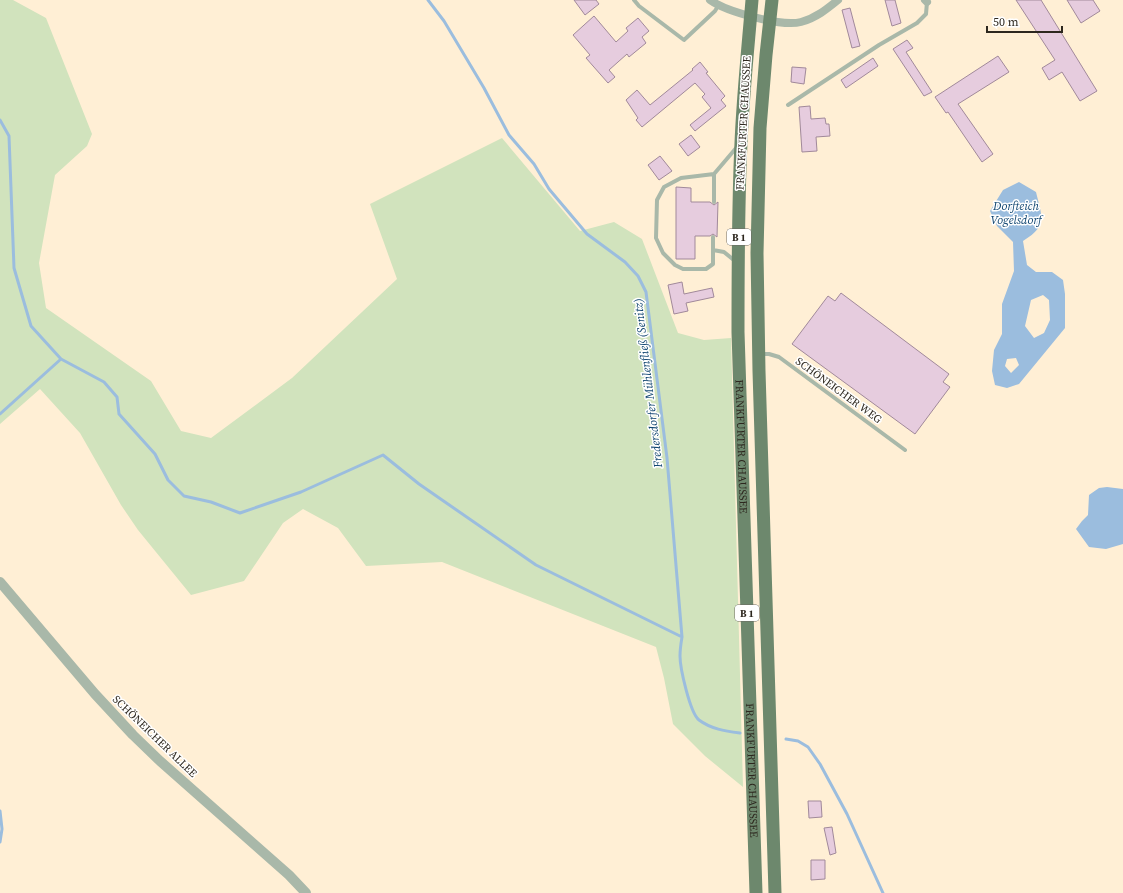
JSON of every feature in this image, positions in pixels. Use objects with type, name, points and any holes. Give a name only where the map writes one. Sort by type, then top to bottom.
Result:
[{"type":"main road","name":"FRANKFURTER CHAUSSEE","points":[[752,0],[741,142],[738,264],[756,893]]},
{"type":"main road","name":"FRANKFURTER CHAUSSEE","points":[[772,0],[760,128],[757,253],[758,354],[774,893]]},
{"type":"street","points":[[710,0],[718,6],[751,17],[770,21],[800,22],[822,12],[838,0]]},
{"type":"street","name":"SCHÖNEICHER ALLEE","points":[[0,582],[133,735],[160,761],[289,875],[306,893]]},
{"type":"lane","points":[[634,0],[639,6],[684,40],[702,24],[718,6]]},
{"type":"lane","points":[[788,105],[879,45],[917,23],[926,14],[926,1]]},
{"type":"lane","points":[[714,202],[714,174],[741,142]]},
{"type":"lane","points":[[713,236],[713,264],[706,269],[683,269],[675,265],[663,253],[656,238],[657,200],[664,187],[680,178],[714,174]]},
{"type":"lane","points":[[713,250],[724,252],[738,264]]},
{"type":"lane","name":"SCHÖNEICHER WEG","points":[[758,354],[769,354],[779,357],[905,450]]},
{"type":"green space","points":[[0,0],[13,0],[46,18],[92,134],[87,146],[55,175],[39,263],[46,308],[151,381],[181,431],[211,438],[292,378],[397,279],[370,204],[502,138],[580,231],[614,222],[642,239],[678,333],[704,340],[731,338],[743,787],[705,756],[673,724],[656,647],[442,562],[366,566],[338,528],[303,509],[283,523],[244,581],[191,595],[138,530],[121,505],[80,433],[40,389],[0,424]]},
{"type":"water","name":"Dorfteich Vogelsdorf","points":[[1019,182],[1036,192],[1041,220],[1036,231],[1023,241],[1027,265],[1036,272],[1052,272],[1063,280],[1065,294],[1065,328],[1019,384],[1007,388],[995,385],[992,371],[994,350],[1002,334],[1002,304],[1014,271],[1013,242],[997,226],[990,211],[1003,190]],"holes":[[[1043,295],[1049,300],[1050,320],[1044,333],[1034,338],[1025,326],[1031,300]],[[1016,358],[1019,365],[1011,373],[1005,366],[1007,359]]]},
{"type":"water","points":[[1107,487],[1123,489],[1123,544],[1106,549],[1089,547],[1076,529],[1088,515],[1089,495],[1099,488]]},
{"type":"building","points":[[574,0],[596,0],[599,4],[585,15]]},
{"type":"building","points":[[885,0],[895,0],[901,23],[892,26]]},
{"type":"building","points":[[1016,0],[1041,0],[1097,91],[1080,101],[1062,72],[1049,80],[1042,68],[1055,60]]},
{"type":"building","points":[[1067,0],[1093,0],[1100,11],[1081,23]]},
{"type":"building","points":[[850,8],[860,46],[852,48],[842,10]]},
{"type":"building","points":[[594,16],[616,42],[628,31],[626,28],[638,18],[649,31],[642,37],[646,43],[629,57],[627,54],[609,70],[615,77],[608,83],[586,58],[590,55],[573,35]]},
{"type":"building","points":[[907,40],[913,48],[906,52],[932,92],[924,96],[893,49]]},
{"type":"building","points":[[998,56],[1009,72],[958,104],[993,154],[982,162],[948,112],[946,113],[935,97]]},
{"type":"building","points":[[873,58],[878,66],[846,88],[841,80]]},
{"type":"building","points":[[700,62],[708,72],[706,73],[725,96],[721,100],[726,106],[695,131],[690,125],[711,108],[702,97],[705,94],[695,83],[642,127],[636,120],[638,118],[626,100],[637,90],[650,105],[693,70],[692,69]]},
{"type":"building","points":[[792,67],[806,68],[804,84],[791,82]]},
{"type":"building","points":[[810,106],[811,119],[825,118],[826,124],[829,124],[830,136],[816,137],[817,151],[802,152],[799,107]]},
{"type":"building","points":[[691,135],[700,147],[688,156],[679,144]]},
{"type":"building","points":[[660,156],[672,171],[659,180],[648,165]]},
{"type":"building","points":[[676,187],[691,188],[691,202],[710,202],[714,205],[718,202],[717,237],[713,234],[710,236],[695,236],[695,259],[676,259]]},
{"type":"building","points":[[682,282],[684,294],[712,288],[714,297],[686,303],[688,311],[674,314],[668,285]]},
{"type":"building","points":[[841,293],[949,374],[943,382],[950,387],[915,434],[792,344],[828,296],[835,301]]},
{"type":"building","points":[[808,801],[821,801],[822,817],[809,818]]},
{"type":"building","points":[[832,827],[836,853],[830,855],[824,828]]},
{"type":"building","points":[[811,860],[825,860],[825,879],[811,880]]},
{"type":"waterway","name":"Fredersdorfer Mühlenfließ (Senitz)","points":[[428,0],[444,21],[484,88],[509,135],[534,164],[549,189],[587,234],[625,262],[638,276],[646,292],[667,458],[682,637],[680,662],[689,700],[692,709],[699,720],[713,728],[740,733]]},
{"type":"waterway","points":[[0,120],[9,136],[14,268],[31,326],[61,359],[104,382],[117,397],[119,414],[155,454],[168,480],[184,496],[211,502],[240,513],[301,492],[383,455],[419,484],[536,565],[682,637]]},
{"type":"waterway","points":[[0,414],[61,359]]},
{"type":"waterway","name":"Fredersdorfer Mühlenfließ (Senitz)","points":[[786,739],[798,741],[808,747],[820,764],[847,814],[883,893]]},
{"type":"waterway","points":[[0,811],[2,829],[0,842]]}]
